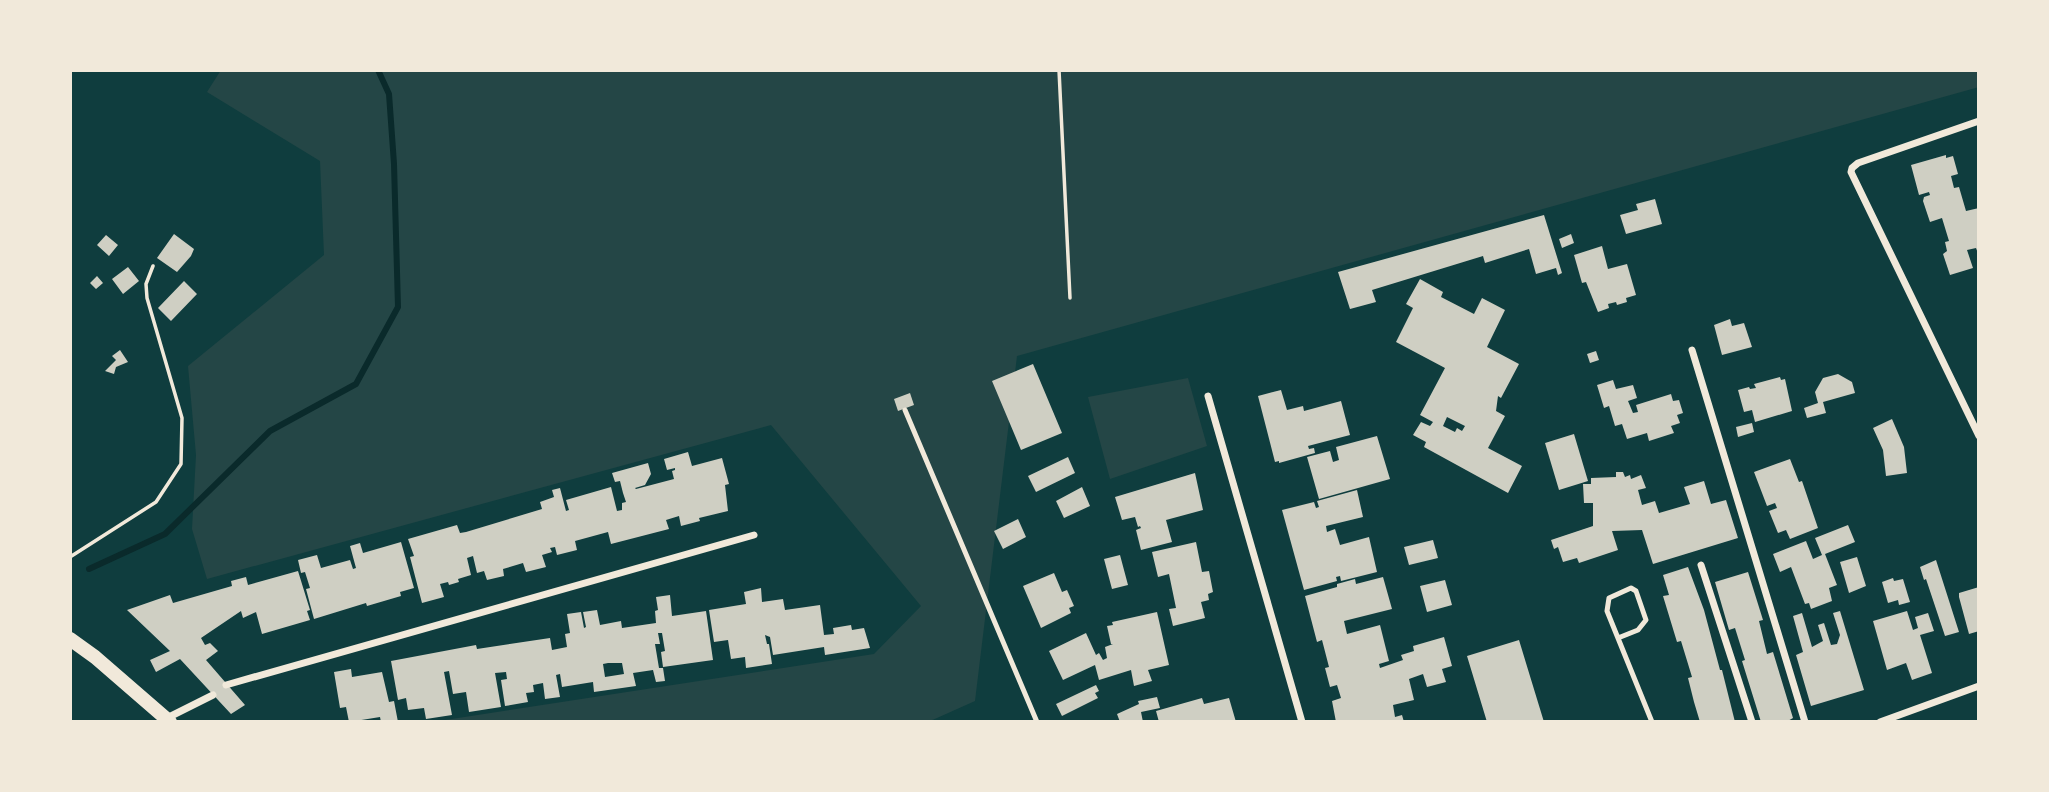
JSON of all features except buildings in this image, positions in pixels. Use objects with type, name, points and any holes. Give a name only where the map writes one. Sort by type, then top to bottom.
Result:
[{"type":"main road","points":[[70,639],[169,720]]},
{"type":"street","points":[[1979,121],[1852,167],[1852,176],[1979,436]]},
{"type":"street","points":[[1692,350],[1805,722]]},
{"type":"street","points":[[1208,396],[1302,722]]},
{"type":"street","points":[[226,685],[754,535]]},
{"type":"street","points":[[1700,565],[1752,722]]},
{"type":"street","points":[[1881,722],[1979,686]]},
{"type":"street","points":[[169,720],[213,695]]},
{"type":"lane","points":[[905,410],[1037,722]]},
{"type":"lane","points":[[1618,638],[1638,630],[1646,620],[1636,591],[1631,588],[1614,594],[1606,604],[1618,638],[1652,722]]},
{"type":"path","points":[[1059,70],[1070,298]]},
{"type":"path","points":[[70,557],[156,502],[181,464],[183,418],[147,298],[146,284],[153,266]]},
{"type":"shaded area","points":[[221,70],[1979,70],[1979,87],[1017,356],[975,701],[928,722],[432,722],[874,654],[921,606],[771,425],[207,579],[192,529],[196,455],[188,366],[324,255],[320,161],[207,92]]},
{"type":"shaded area","points":[[1188,378],[1207,446],[1110,479],[1088,397]]},
{"type":"waterway","points":[[89,569],[165,534],[270,431],[356,384],[398,307],[389,94],[378,70]]}]
